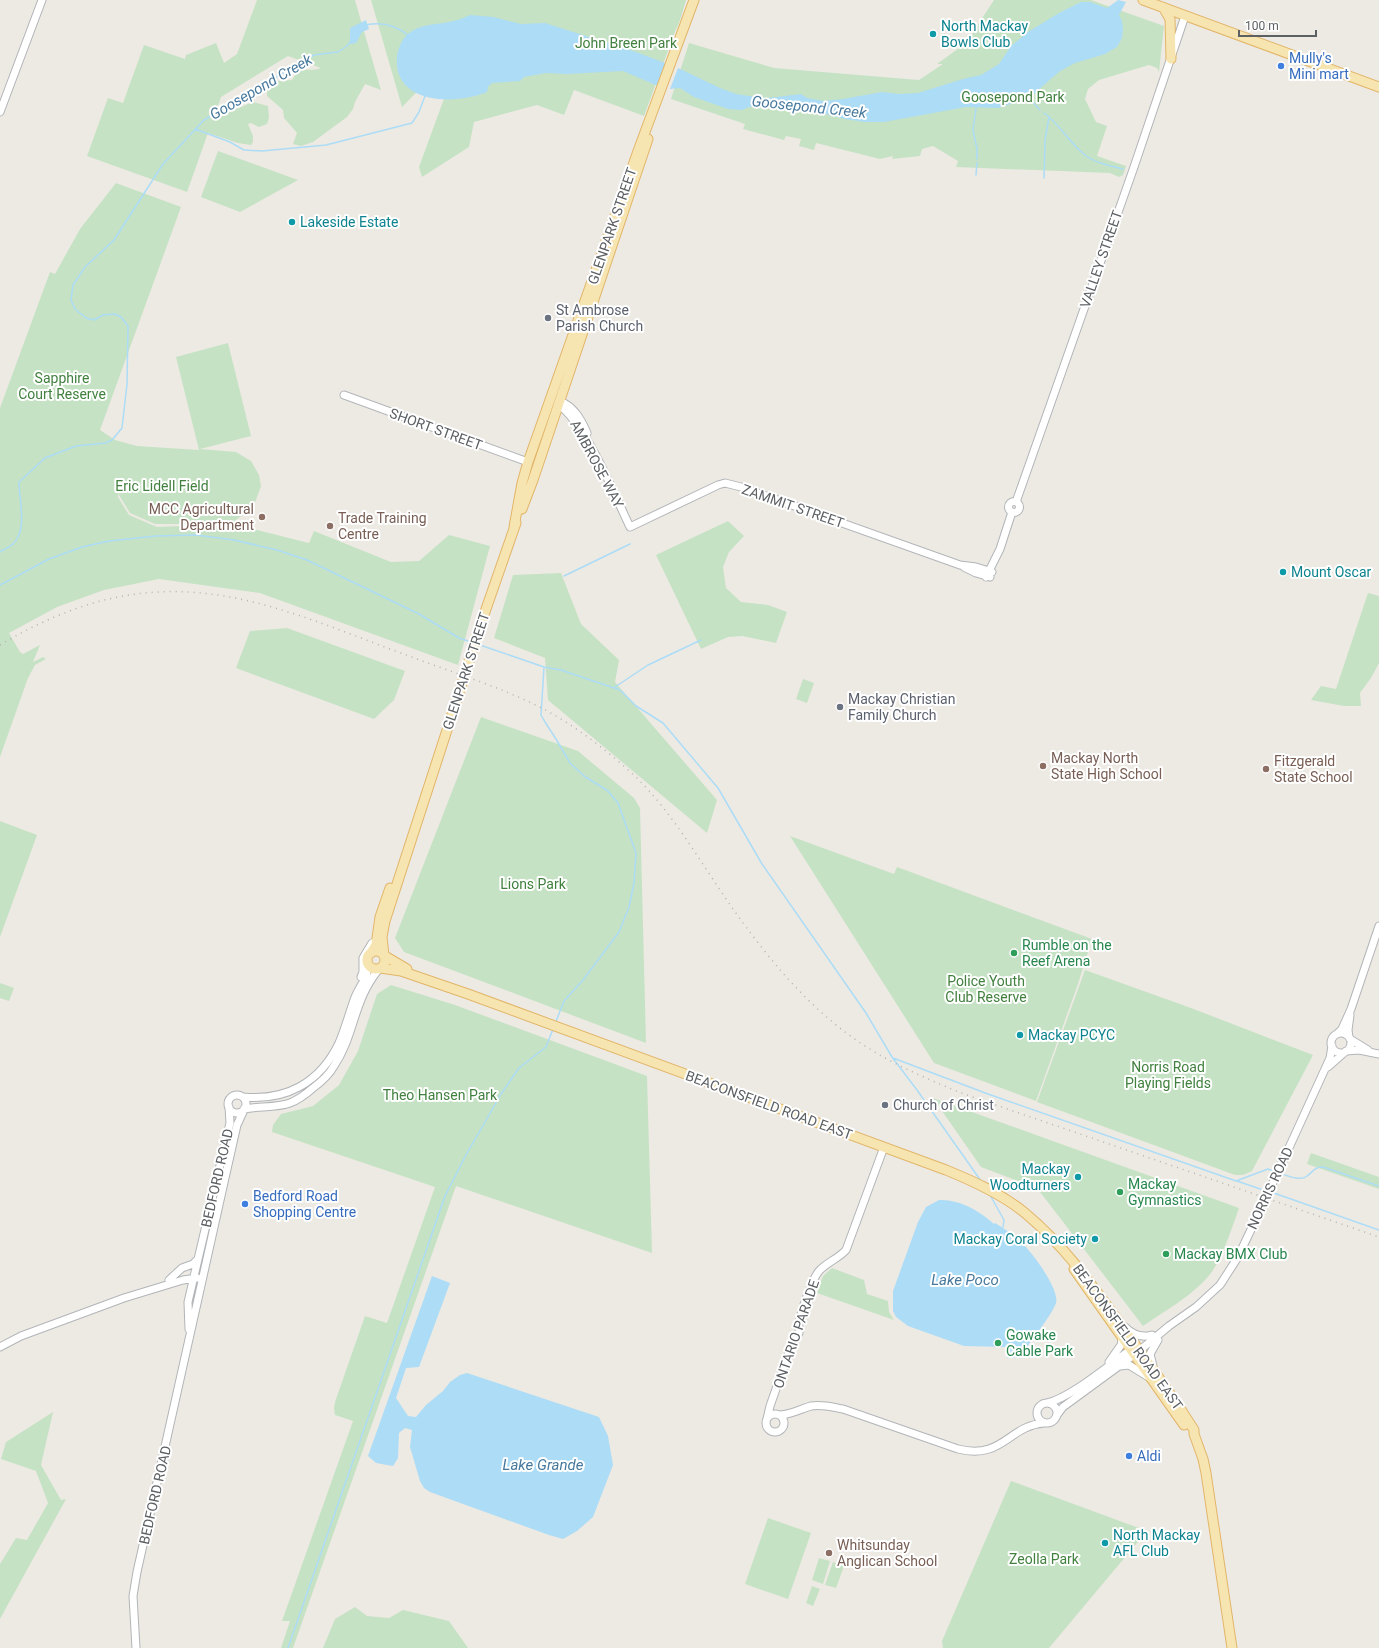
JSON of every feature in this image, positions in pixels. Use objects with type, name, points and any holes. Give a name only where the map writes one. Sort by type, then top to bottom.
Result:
[{"type":"main road","name":"GLENPARK STREET","points":[[514,527],[522,483],[528,462],[555,401],[644,153],[655,108],[694,0]]},
{"type":"main road","points":[[1142,0],[1379,87]]},
{"type":"main road","points":[[1163,7],[1170,19],[1171,59]]},
{"type":"main road","name":"GLENPARK STREET","points":[[384,955],[382,937],[385,921],[478,632],[514,527],[538,466],[553,421],[555,401]]},
{"type":"main road","points":[[528,462],[538,466]]},
{"type":"main road","name":"GLENPARK STREET","points":[[371,953],[376,944],[382,911],[418,816]]},
{"type":"main road","points":[[378,951],[384,955],[385,964],[380,969],[371,968],[368,964],[368,957],[371,953],[378,951]]},
{"type":"main road","name":"BEACONSFIELD ROAD EAST","points":[[384,955],[402,966],[468,994]]},
{"type":"main road","name":"BEACONSFIELD ROAD EAST","points":[[380,969],[396,970],[468,994],[884,1146],[971,1180],[1025,1213],[1056,1242],[1081,1270],[1110,1308],[1135,1351],[1153,1376],[1186,1428],[1194,1433],[1203,1460],[1210,1498],[1232,1648]]},
{"type":"main road","name":"BEACONSFIELD ROAD EAST","points":[[1056,1242],[1122,1339],[1135,1351]]},
{"type":"street","points":[[1,110],[42,0]]},
{"type":"street","name":"VALLEY STREET","points":[[989,575],[996,566],[1012,512],[1009,505],[1016,502],[1185,16]]},
{"type":"street","name":"SHORT STREET","points":[[344,395],[528,462]]},
{"type":"street","points":[[555,401],[570,407],[578,416],[592,448]]},
{"type":"street","name":"AMBROSE WAY","points":[[555,401],[572,416],[592,448],[630,527]]},
{"type":"street","points":[[553,421],[558,416],[567,416],[580,430]]},
{"type":"street","name":"ZAMMIT STREET","points":[[630,527],[725,483],[742,487],[960,565],[971,571],[989,575]]},
{"type":"street","points":[[380,969],[363,992],[342,1052],[330,1072],[306,1094],[292,1102],[279,1106],[261,1106],[235,1112],[229,1107],[228,1102],[232,1097],[237,1095],[242,1097],[260,1098],[287,1093],[306,1084],[325,1066],[335,1051],[363,972],[363,958],[372,942],[382,911]]},
{"type":"street","points":[[1379,926],[1351,1009],[1342,1029],[1332,1040],[1332,1046],[1338,1052],[1354,1049],[1379,1054]]},
{"type":"street","points":[[355,996],[367,976],[368,964]]},
{"type":"street","points":[[1346,1051],[1351,1045],[1348,1031],[1351,1009]]},
{"type":"street","points":[[1337,1034],[1344,1034],[1370,1051]]},
{"type":"street","name":"NORRIS ROAD","points":[[1135,1351],[1152,1335],[1169,1326],[1196,1307],[1220,1284],[1238,1257],[1324,1072],[1330,1058],[1332,1046]]},
{"type":"street","name":"NORRIS ROAD","points":[[1324,1072],[1346,1051]]},
{"type":"street","points":[[242,1097],[246,1103],[244,1109]]},
{"type":"street","name":"BEDFORD ROAD","points":[[188,1343],[188,1308],[198,1258],[230,1125],[229,1107]]},
{"type":"street","name":"BEDFORD ROAD","points":[[136,1648],[134,1590],[237,1125],[244,1109]]},
{"type":"street","name":"ONTARIO PARADE","points":[[767,1419],[794,1338],[799,1333],[798,1325],[813,1281],[818,1272],[824,1266],[841,1256],[846,1250],[884,1146]]},
{"type":"street","points":[[169,1280],[182,1268],[193,1264],[198,1258]]},
{"type":"street","points":[[124,1298],[148,1287],[183,1275],[203,1275]]},
{"type":"street","points":[[0,1347],[21,1336],[124,1298],[194,1276]]},
{"type":"street","points":[[1110,1308],[1131,1332],[1140,1336],[1152,1335]]},
{"type":"street","name":"NORRIS ROAD","points":[[1135,1351],[1163,1333],[1169,1326]]},
{"type":"street","points":[[1153,1376],[1150,1354],[1163,1333]]},
{"type":"street","points":[[1104,1369],[1121,1345],[1122,1339]]},
{"type":"street","points":[[796,1412],[779,1431],[772,1431],[767,1426],[767,1419],[772,1414],[779,1415],[796,1412],[810,1406],[826,1405],[843,1409],[958,1448],[970,1451],[982,1451],[995,1447],[1026,1427],[1052,1421],[1063,1407],[1120,1366],[1135,1351]]},
{"type":"street","points":[[1026,1427],[1037,1412],[1040,1405],[1056,1400],[1135,1351]]},
{"type":"street","points":[[1120,1366],[1129,1365],[1153,1376]]},
{"type":"street","name":"ONTARIO PARADE","points":[[773,1398],[774,1408],[779,1415]]},
{"type":"street","points":[[1047,1403],[1054,1406],[1056,1415]]},
{"type":"street","points":[[1037,1412],[1038,1418],[1044,1423]]},
{"type":"street","points":[[779,1415],[784,1420],[784,1426]]},
{"type":"green space","points":[[257,0],[355,0],[381,90],[365,84],[355,102],[353,109],[347,117],[313,142],[301,146],[293,144],[297,133],[284,118],[283,110],[267,96],[267,88],[278,81],[292,80],[298,72],[302,70],[321,68],[288,56],[221,97],[215,114],[224,114],[253,102],[268,106],[269,118],[267,124],[259,127],[251,123],[248,124],[253,136],[253,142],[251,145],[238,143],[208,133],[187,192],[87,156],[108,98],[123,103],[144,45],[185,59],[186,55],[216,43],[224,63],[237,54]]},
{"type":"green space","name":"John Breen Park","points":[[371,0],[686,0],[644,116],[574,90],[564,115],[537,105],[474,122],[469,147],[422,177],[419,167],[464,44],[402,107]]},
{"type":"green space","name":"Goosepond Park","points":[[994,0],[1091,0],[1164,26],[1159,72],[1157,68],[1149,65],[1099,80],[1088,89],[1085,99],[1096,122],[1107,126],[1097,156],[1126,166],[1123,175],[1119,177],[1110,173],[956,167],[958,161],[933,146],[922,149],[920,156],[892,159],[893,156],[880,159],[816,143],[814,150],[799,146],[801,139],[786,136],[784,140],[743,129],[745,124],[671,99],[689,43],[774,68],[919,80],[943,64],[937,64],[966,43]]},
{"type":"green space","points":[[218,151],[298,180],[240,212],[201,197]]},
{"type":"green space","points":[[116,183],[181,207],[100,430],[115,440],[137,446],[199,450],[176,357],[228,343],[251,436],[200,449],[236,452],[251,461],[259,475],[261,486],[253,508],[230,524],[155,524],[130,513],[119,495],[120,485],[118,497],[129,515],[157,527],[233,524],[309,543],[314,531],[391,562],[419,561],[449,535],[490,546],[458,665],[260,593],[159,579],[104,590],[57,607],[9,633],[20,652],[23,654],[40,645],[33,662],[43,657],[46,659],[35,665],[28,678],[0,757],[0,408],[50,272],[55,274],[80,229]]},
{"type":"green space","points":[[728,521],[744,536],[729,552],[723,567],[726,588],[741,602],[768,605],[787,612],[776,643],[742,636],[728,637],[701,649],[656,555]]},
{"type":"green space","points":[[561,573],[581,624],[619,660],[615,682],[717,800],[707,833],[548,700],[545,658],[494,638],[513,575]]},
{"type":"green space","points":[[1368,593],[1379,596],[1379,663],[1371,678],[1360,693],[1361,706],[1344,706],[1311,700],[1321,686],[1336,689]]},
{"type":"green space","points":[[287,628],[405,671],[394,700],[374,719],[236,668],[250,631]]},
{"type":"green space","points":[[803,679],[814,683],[807,703],[796,699]]},
{"type":"green space","name":"Lions Park","points":[[481,717],[578,751],[634,798],[640,808],[646,1043],[404,952],[395,938]]},
{"type":"green space","points":[[0,821],[37,835],[0,937]]},
{"type":"green space","name":"Police Youth Club Reserve","points":[[790,836],[894,874],[897,867],[1092,939],[1078,984],[1036,1101],[934,1063]]},
{"type":"green space","name":"Norris Road Playing Fields","points":[[1085,970],[1191,1008],[1313,1055],[1252,1171],[1243,1175],[1235,1175],[1037,1102]]},
{"type":"green space","points":[[0,983],[14,988],[9,1001],[0,998]]},
{"type":"green space","name":"Theo Hansen Park","points":[[391,985],[455,1005],[647,1076],[652,1253],[456,1186],[293,1648],[281,1648],[290,1621],[282,1621],[353,1421],[335,1415],[335,1402],[365,1316],[387,1323],[435,1187],[272,1132],[273,1125],[281,1114],[313,1106],[339,1085],[358,1051],[377,994]]},
{"type":"green space","points":[[933,1098],[1239,1208],[1227,1242],[1211,1273],[1204,1281],[1179,1302],[1143,1326],[1037,1188],[981,1167]]},
{"type":"green space","points":[[1311,1153],[1379,1177],[1379,1189],[1307,1164]]},
{"type":"green space","points":[[832,1268],[864,1280],[867,1294],[888,1301],[889,1312],[894,1320],[817,1293],[823,1276]]},
{"type":"green space","points":[[53,1412],[41,1465],[61,1500],[66,1499],[0,1619],[0,1564],[16,1538],[27,1540],[48,1503],[36,1471],[1,1459],[6,1442]]},
{"type":"green space","name":"Zeolla Park","points":[[1011,1481],[1147,1531],[1049,1648],[943,1648],[942,1641]]},
{"type":"green space","points":[[768,1518],[811,1533],[788,1599],[745,1584]]},
{"type":"green space","points":[[819,1558],[830,1561],[823,1584],[812,1580]]},
{"type":"green space","points":[[833,1562],[844,1566],[836,1588],[825,1585]]},
{"type":"green space","points":[[812,1586],[820,1589],[813,1606],[806,1603]]},
{"type":"green space","points":[[355,1607],[367,1616],[389,1618],[403,1610],[449,1621],[468,1648],[323,1648],[335,1619]]},
{"type":"water","points":[[1118,0],[1126,2],[1119,15],[1122,21],[1123,29],[1122,38],[1117,47],[1105,54],[1075,63],[1060,71],[1029,98],[998,108],[966,107],[884,122],[864,122],[845,119],[796,106],[760,106],[749,107],[742,110],[728,109],[694,97],[680,88],[670,89],[678,68],[736,94],[768,98],[801,94],[807,98],[824,101],[882,92],[899,94],[918,93],[981,75],[999,64],[1011,46],[1028,32],[1059,13],[1081,2],[1090,2],[1107,8]]},
{"type":"water","points":[[470,15],[493,17],[521,24],[545,23],[636,52],[665,63],[658,86],[623,71],[567,74],[546,73],[524,77],[520,81],[492,83],[488,87],[487,92],[459,99],[429,97],[416,93],[405,85],[398,73],[397,57],[398,49],[406,36],[417,28],[432,24],[455,21]]},
{"type":"water","points":[[366,20],[369,29],[362,32],[356,43],[350,44],[350,28]]},
{"type":"water","name":"Lake Poco","points":[[939,1200],[947,1200],[962,1204],[976,1210],[994,1224],[995,1223],[1009,1232],[1026,1248],[1050,1281],[1054,1289],[1056,1303],[1049,1316],[1020,1357],[1007,1358],[1008,1350],[1006,1347],[964,1346],[908,1326],[896,1317],[893,1311],[893,1291],[918,1222],[926,1207]]},
{"type":"water","name":"Lake Grande","points":[[432,1276],[450,1283],[419,1367],[406,1368],[396,1398],[408,1416],[416,1417],[426,1405],[443,1391],[450,1382],[460,1375],[467,1373],[599,1417],[608,1436],[613,1465],[593,1517],[577,1531],[563,1539],[430,1492],[424,1488],[420,1481],[410,1447],[412,1430],[405,1428],[399,1433],[398,1458],[393,1466],[376,1463],[368,1456]]},
{"type":"waterway","name":"Goosepond Creek","points":[[366,25],[388,25],[399,29],[409,36]]},
{"type":"waterway","name":"Goosepond Creek","points":[[0,552],[13,544],[18,538],[20,531],[22,514],[19,482],[45,458],[76,446],[105,443],[112,440],[122,428],[127,384],[128,326],[121,317],[115,314],[103,315],[94,320],[86,318],[75,309],[71,300],[73,285],[85,267],[114,240],[163,164],[204,120],[314,55],[338,52],[347,46],[351,41]]},
{"type":"waterway","points":[[195,129],[230,142],[244,150],[262,151],[326,145],[412,123],[419,112],[425,96]]},
{"type":"waterway","points":[[1029,98],[1040,110]]},
{"type":"waterway","points":[[976,108],[973,130],[977,149],[977,159]]},
{"type":"waterway","points":[[1044,113],[1050,117],[1074,145],[1089,158],[1123,169]]},
{"type":"waterway","points":[[1044,178],[1045,140],[1049,117]]},
{"type":"waterway","points":[[976,175],[977,162]]},
{"type":"waterway","points":[[0,585],[49,559],[82,547],[109,541],[156,536],[196,535],[234,540],[277,550],[307,560],[419,614],[459,638],[471,642]]},
{"type":"waterway","points":[[564,576],[630,544]]},
{"type":"waterway","points":[[615,687],[648,665],[701,640]]},
{"type":"waterway","points":[[477,644],[544,667],[561,670],[620,690],[636,706],[663,723],[718,788],[762,864],[866,1013],[892,1057],[981,1181]]},
{"type":"waterway","points":[[544,667],[541,715],[570,763],[584,776],[608,791],[618,803],[636,853],[634,883],[629,907],[619,932],[583,980],[564,1001],[555,1024]]},
{"type":"waterway","points":[[288,1648],[445,1196],[466,1155],[501,1094],[519,1068],[546,1047],[553,1029]]},
{"type":"waterway","points":[[893,1058],[988,1094],[1236,1181],[1268,1169],[1275,1172]]},
{"type":"waterway","points":[[1279,1173],[1293,1178],[1304,1178],[1316,1169],[1323,1167],[1379,1186]]},
{"type":"waterway","points":[[1237,1181],[1266,1191]]},
{"type":"waterway","points":[[1271,1192],[1379,1230]]},
{"type":"waterway","points":[[990,1195],[1004,1220],[1003,1227]]},
{"type":"railway","points":[[0,645],[56,616],[95,602],[137,594],[158,592],[191,592],[255,602],[286,611],[480,682],[532,703],[584,734],[637,778],[664,808],[688,841],[733,909],[777,966],[809,1001],[845,1032],[865,1046],[901,1066],[964,1094],[1379,1237]]},
{"type":"place","name":"North Mackay Bowls Club","points":[[933,34]]},
{"type":"place","name":"Mully's Mini mart","points":[[1281,66]]},
{"type":"place","name":"Lakeside Estate","points":[[292,222]]},
{"type":"place","name":"St Ambrose Parish Church","points":[[548,318]]},
{"type":"place","name":"MCC Agricultural Department","points":[[262,517]]},
{"type":"place","name":"Trade Training Centre","points":[[330,526]]},
{"type":"place","name":"Mount Oscar","points":[[1283,572]]},
{"type":"place","name":"Mackay Christian Family Church","points":[[840,707]]},
{"type":"place","name":"Mackay North State High School","points":[[1043,766]]},
{"type":"place","name":"Fitzgerald State School","points":[[1266,769]]},
{"type":"place","name":"Rumble on the Reef Arena","points":[[1014,953]]},
{"type":"place","name":"Mackay PCYC","points":[[1020,1035]]},
{"type":"place","name":"Church of Christ","points":[[885,1105]]},
{"type":"place","name":"Mackay Woodturners","points":[[1078,1177]]},
{"type":"place","name":"Mackay Gymnastics","points":[[1120,1192]]},
{"type":"place","name":"Bedford Road Shopping Centre","points":[[245,1204]]},
{"type":"place","name":"Mackay Coral Society","points":[[1095,1239]]},
{"type":"place","name":"Mackay BMX Club","points":[[1166,1254]]},
{"type":"place","name":"Gowake Cable Park","points":[[998,1343]]},
{"type":"place","name":"Aldi","points":[[1129,1456]]},
{"type":"place","name":"North Mackay AFL Club","points":[[1105,1543]]},
{"type":"place","name":"Whitsunday Anglican School","points":[[829,1553]]},
{"type":"park label","name":"Sapphire Court Reserve","points":[[62,386]]},
{"type":"park label","name":"Eric Lidell Field","points":[[162,486]]}]
